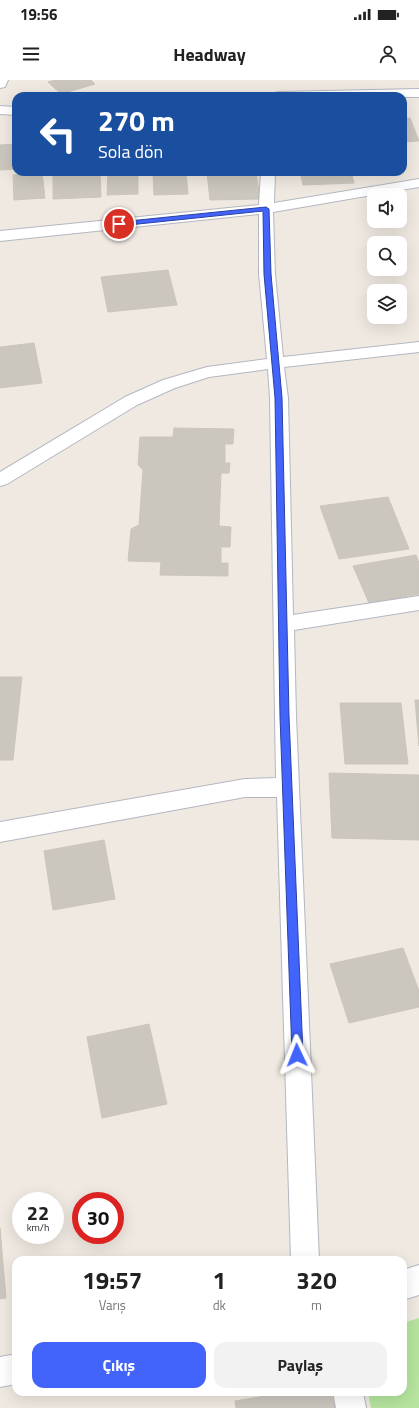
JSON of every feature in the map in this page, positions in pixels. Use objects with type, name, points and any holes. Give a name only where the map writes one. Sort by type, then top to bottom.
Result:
[{"type":"street","points":[[0,84],[1,80]]},
{"type":"street","points":[[407,93],[419,93]]},
{"type":"street","points":[[0,110],[12,111]]},
{"type":"street","points":[[268,176],[266,209],[267,274],[279,398],[287,787],[305,1256]]},
{"type":"street","points":[[0,236],[266,209],[419,183]]},
{"type":"street","points":[[0,480],[131,401],[169,384],[207,372],[419,347]]},
{"type":"street","points":[[283,624],[419,604]]},
{"type":"street","points":[[0,832],[245,788],[287,787]]},
{"type":"street","points":[[407,1284],[419,1280]]},
{"type":"street","points":[[0,1372],[12,1370]]},
{"type":"street","points":[[349,1396],[351,1408]]},
{"type":"green space","points":[[419,1318],[419,1408],[371,1408],[369,1396],[407,1396],[407,1322]]},
{"type":"building","points":[[55,80],[91,80],[95,84],[68,92],[59,92],[48,82]]},
{"type":"building","points":[[407,118],[410,118],[419,141],[407,142]]},
{"type":"building","points":[[12,144],[12,169],[0,170],[0,145]]},
{"type":"building","points":[[13,176],[42,176],[45,198],[14,200]]},
{"type":"building","points":[[53,176],[100,176],[101,197],[53,199]]},
{"type":"building","points":[[108,176],[138,176],[138,194],[107,195]]},
{"type":"building","points":[[153,176],[186,176],[188,194],[154,195]]},
{"type":"building","points":[[207,176],[257,176],[260,199],[210,200]]},
{"type":"building","points":[[301,176],[352,176],[354,183],[303,185]]},
{"type":"building","points":[[168,270],[177,305],[108,312],[101,277]]},
{"type":"building","points":[[34,343],[42,383],[0,388],[0,347]]},
{"type":"building","points":[[174,428],[234,429],[233,444],[225,444],[225,463],[230,463],[229,473],[221,473],[219,526],[231,527],[230,547],[221,547],[221,563],[228,563],[228,576],[160,575],[161,562],[128,561],[131,529],[139,525],[143,470],[138,465],[140,437],[173,437]]},
{"type":"building","points":[[388,497],[409,549],[339,559],[320,506]]},
{"type":"building","points":[[416,555],[419,563],[419,594],[369,603],[353,566]]},
{"type":"building","points":[[0,677],[22,677],[13,760],[0,760]]},
{"type":"building","points":[[415,700],[419,700],[419,746]]},
{"type":"building","points":[[340,703],[401,703],[408,764],[345,764]]},
{"type":"building","points":[[329,773],[419,775],[419,840],[332,838]]},
{"type":"building","points":[[104,840],[115,899],[53,910],[44,851]]},
{"type":"building","points":[[403,948],[419,991],[419,1007],[349,1023],[330,964]]},
{"type":"building","points":[[149,1024],[167,1104],[102,1118],[87,1037]]},
{"type":"building","points":[[0,1228],[6,1298],[0,1299]]},
{"type":"building","points":[[264,1396],[332,1396],[335,1408],[236,1408],[235,1401]]},
{"type":"route","points":[[119,224],[266,209],[267,274],[279,398],[285,716],[297,1055]]}]
